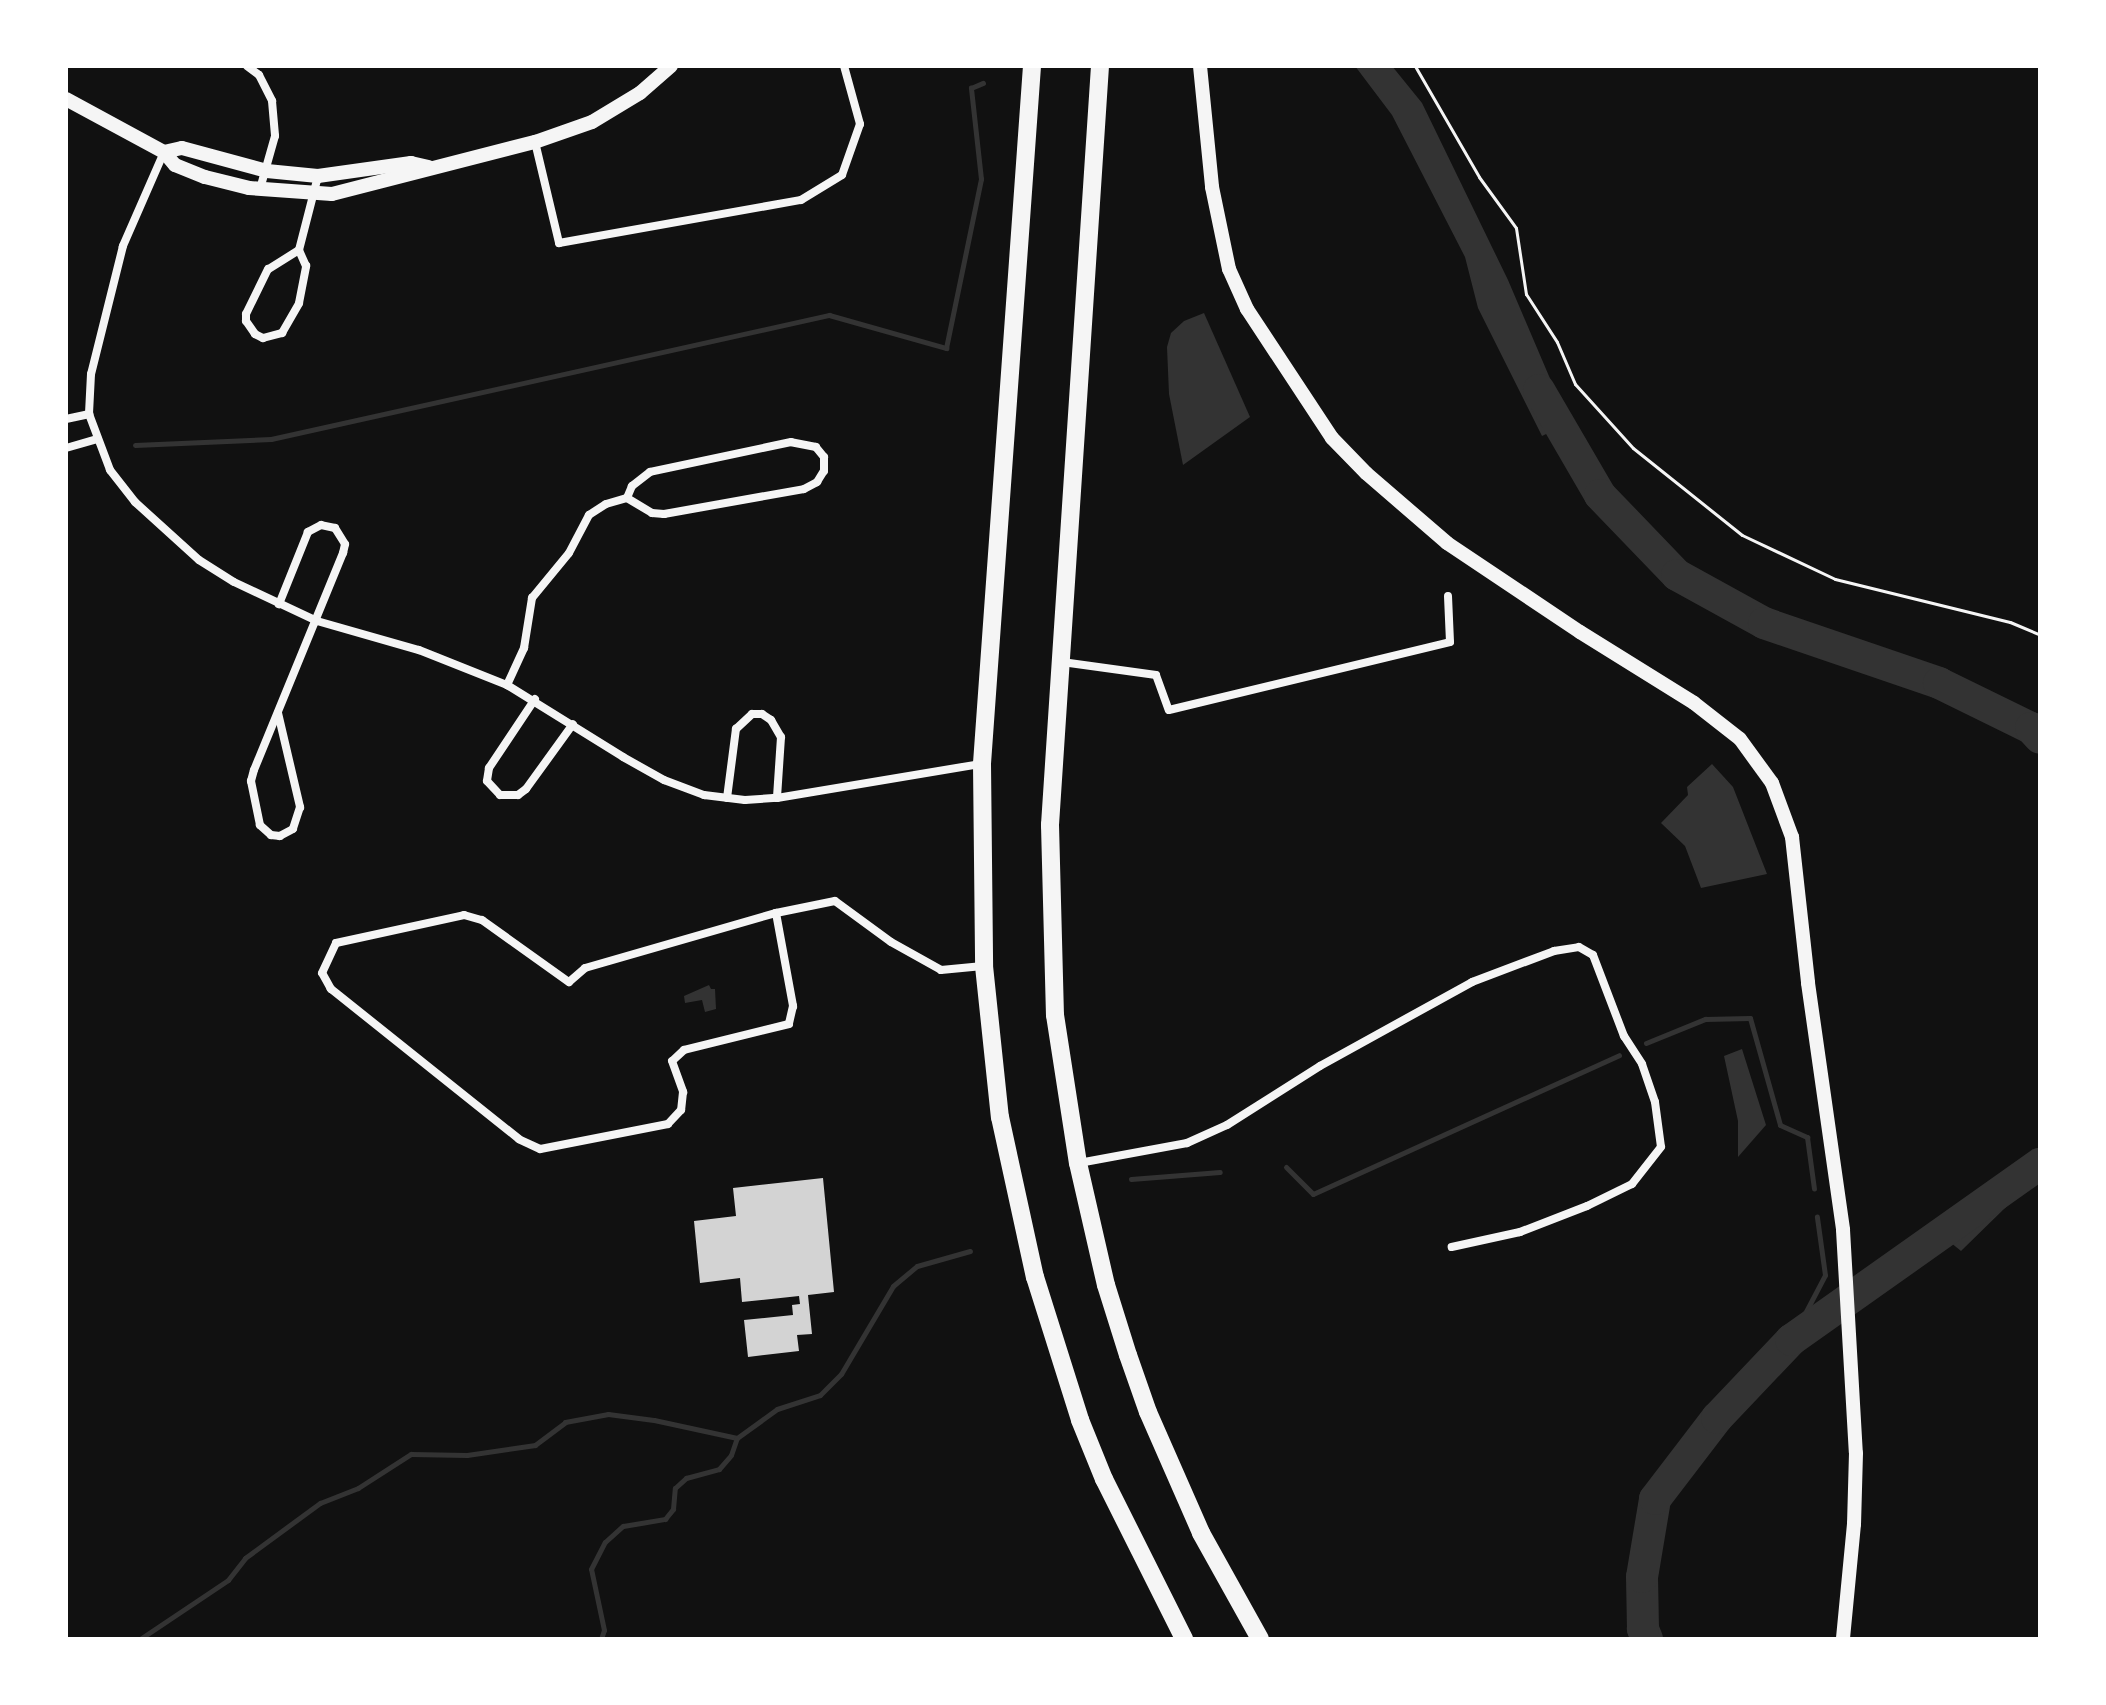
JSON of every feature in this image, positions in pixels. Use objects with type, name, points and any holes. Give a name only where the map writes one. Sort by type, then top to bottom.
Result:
[{"type":"highway","points":[[1032,66],[982,764],[984,966],[1000,1117],[1035,1277],[1092,1449],[1130,1538],[1184,1639]]},
{"type":"highway","points":[[1100,66],[1050,825],[1055,1015],[1078,1163],[1106,1285],[1148,1412],[1201,1533],[1260,1639]]},
{"type":"street","points":[[247,66],[259,75],[272,101],[275,136],[260,189]]},
{"type":"street","points":[[66,99],[164,152],[175,165],[205,177],[260,189],[332,194],[414,176],[429,167],[535,142],[592,122],[640,93],[671,66]]},
{"type":"street","points":[[535,142],[559,243],[801,200],[842,175],[860,124],[844,66]]},
{"type":"street","points":[[1200,66],[1212,187],[1229,269],[1247,309],[1332,438],[1366,473],[1447,543],[1694,703],[1740,739],[1772,783],[1792,837],[1808,983],[1843,1230],[1853,1381],[1854,1524],[1843,1639]]},
{"type":"street","points":[[164,152],[182,148],[267,171],[318,176],[411,163],[429,167]]},
{"type":"street","points":[[164,152],[123,246],[91,374],[89,414],[110,470],[135,502],[199,560],[317,621],[419,650],[507,685],[535,699],[664,780],[704,795],[777,798],[982,764]]},
{"type":"street","points":[[299,250],[282,257],[268,269],[246,314],[249,328],[263,338],[282,333],[299,303],[306,266],[299,250],[318,176]]},
{"type":"street","points":[[66,419],[89,414]]},
{"type":"street","points":[[66,448],[98,439]]},
{"type":"street","points":[[507,685],[524,648],[532,598],[569,553],[589,515],[606,504],[627,498],[641,477],[791,442],[816,447],[824,457],[824,471],[817,482],[804,489],[664,514],[652,513],[627,498]]},
{"type":"street","points":[[278,713],[300,807],[293,829],[280,836],[271,835],[260,825],[251,781],[278,713],[317,621],[343,553],[345,544],[335,528],[321,525],[308,532],[279,604]]},
{"type":"street","points":[[1062,662],[1156,675],[1169,710],[1450,642],[1448,596]]},
{"type":"street","points":[[535,699],[489,768],[487,781],[500,795],[518,795],[526,789],[573,724]]},
{"type":"street","points":[[727,798],[736,729],[752,714],[762,714],[771,720],[781,737],[777,798]]},
{"type":"street","points":[[776,913],[793,1006],[789,1024],[684,1050],[672,1061],[683,1092],[681,1110],[668,1124],[540,1149],[519,1139],[331,989],[322,973],[336,943],[464,915],[482,920],[569,982],[585,968],[776,913],[835,901],[891,942],[941,970],[984,966]]},
{"type":"street","points":[[1078,1163],[1187,1143],[1227,1125],[1320,1066],[1472,982],[1554,951],[1579,947],[1593,955],[1624,1036],[1642,1064],[1655,1102],[1661,1147],[1632,1184],[1587,1206],[1520,1232],[1452,1247]]},
{"type":"path","points":[[1415,66],[1479,177],[1516,228],[1526,294],[1557,342],[1575,384],[1633,448],[1742,535],[1835,579],[2010,622],[2040,635]]},
{"type":"shaded area","points":[[1355,66],[1392,66],[1422,103],[1508,280],[1569,423],[1542,436],[1478,308],[1465,257],[1392,115]]},
{"type":"shaded area","points":[[1204,313],[1250,417],[1183,465],[1169,394],[1167,347],[1171,333],[1184,321]]},
{"type":"shaded area","points":[[1712,764],[1733,787],[1767,874],[1701,888],[1685,846],[1661,823],[1688,795],[1687,787]]},
{"type":"shaded area","points":[[709,985],[715,989],[716,1009],[705,1012],[702,1000],[685,1003],[684,996]]},
{"type":"shaded area","points":[[1742,1049],[1766,1125],[1738,1157],[1738,1121],[1724,1056]]},
{"type":"shaded area","points":[[2040,1157],[2040,1179],[1961,1251],[1934,1229]]},
{"type":"building","points":[[823,1178],[834,1292],[808,1295],[812,1334],[797,1335],[799,1351],[748,1357],[744,1320],[793,1315],[792,1305],[800,1304],[799,1296],[742,1302],[740,1278],[700,1283],[694,1221],[736,1216],[733,1188]]},
{"type":"waterway","points":[[135,445],[271,439],[829,315],[946,348],[981,179],[971,88],[983,83]]},
{"type":"waterway","points":[[1539,390],[1600,495],[1677,575],[1764,623],[1939,683],[2031,728],[2040,738]]},
{"type":"waterway","points":[[1646,1043],[1705,1019],[1750,1018],[1780,1125],[1807,1137],[1814,1189]]},
{"type":"waterway","points":[[1286,1167],[1313,1194],[1619,1055]]},
{"type":"waterway","points":[[1647,1639],[1643,1629],[1642,1577],[1655,1499],[1717,1418],[1791,1340],[2040,1164]]},
{"type":"waterway","points":[[1131,1179],[1220,1172]]},
{"type":"waterway","points":[[1791,1340],[1825,1275],[1817,1217]]},
{"type":"waterway","points":[[140,1639],[228,1580],[245,1558],[320,1503],[358,1488],[411,1454],[467,1455],[535,1445],[565,1422],[608,1414],[654,1420],[737,1438],[777,1409],[820,1395],[841,1374],[893,1286],[917,1266],[970,1251]]},
{"type":"waterway","points":[[601,1639],[604,1630],[591,1569],[605,1542],[623,1526],[665,1519],[673,1509],[675,1488],[686,1478],[719,1469],[731,1455],[737,1438]]}]
